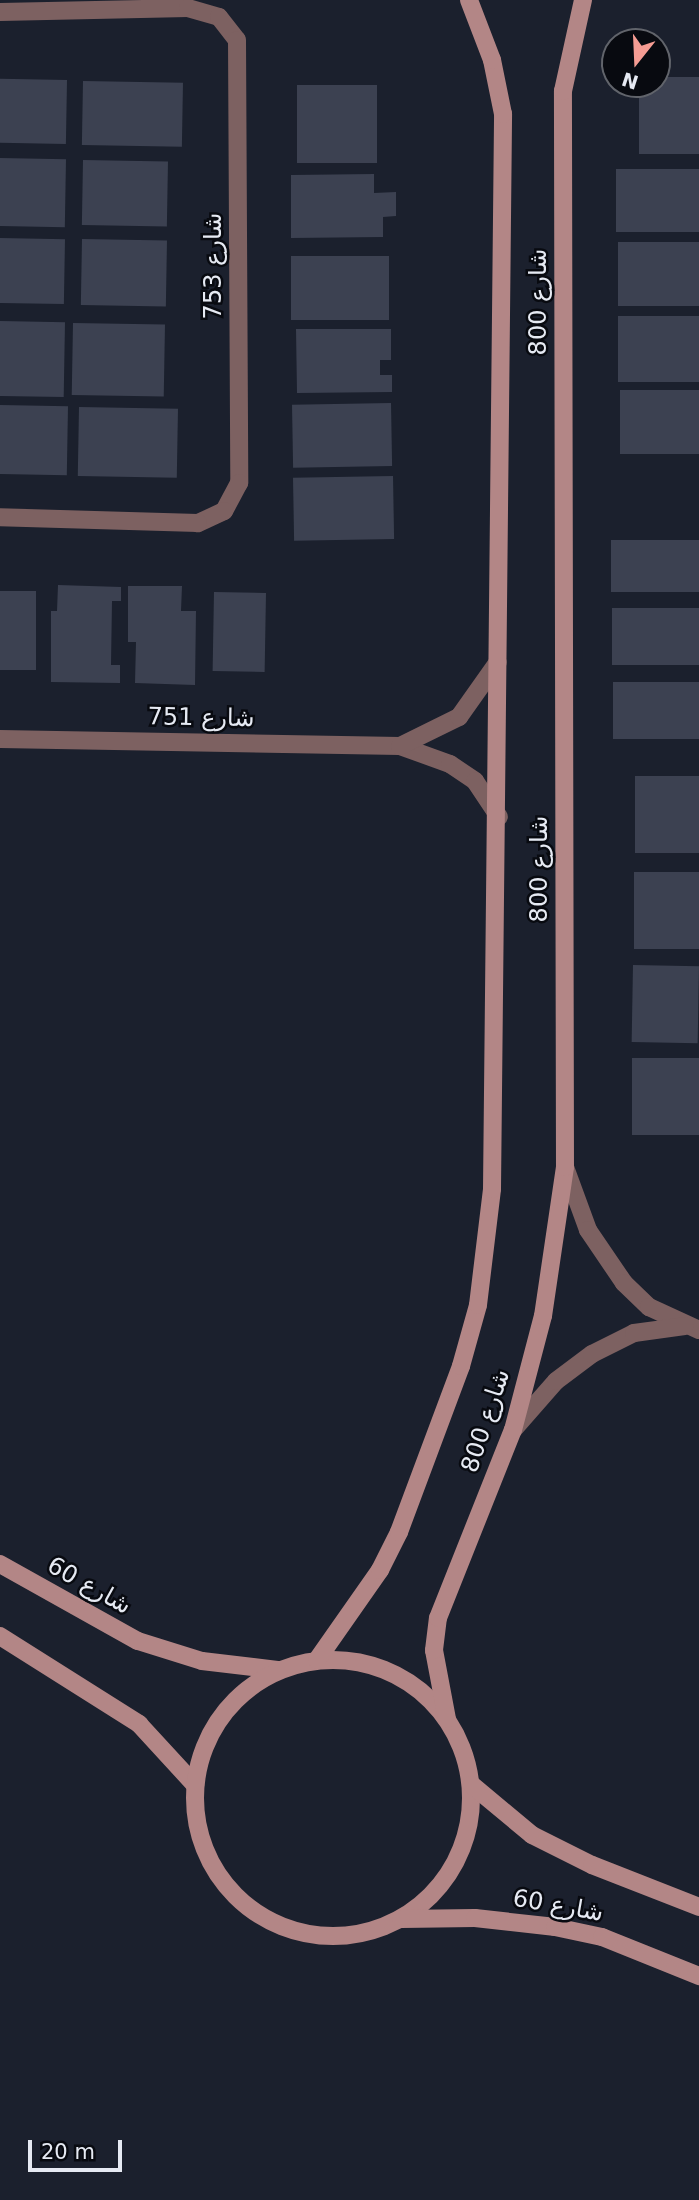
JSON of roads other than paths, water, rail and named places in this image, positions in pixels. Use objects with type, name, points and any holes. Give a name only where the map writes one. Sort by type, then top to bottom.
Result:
[{"type":"street","name":"شارع 800","points":[[317,1660],[380,1570],[399,1532],[461,1366],[478,1305],[492,1189],[499,817],[503,114],[492,60],[469,0]]},
{"type":"street","name":"شارع 800","points":[[447,1719],[434,1650],[438,1618],[513,1430],[548,1292],[565,1167],[563,92],[583,0]]},
{"type":"street","name":"شارع 753","points":[[0,12],[188,8],[219,17],[237,40],[239,483],[224,511],[198,523],[0,517]]},
{"type":"street","name":"شارع 751","points":[[400,746],[459,717],[498,662]]},
{"type":"street","name":"شارع 751","points":[[0,739],[400,746],[450,764],[475,780],[499,817]]},
{"type":"street","points":[[565,1167],[588,1230],[606,1261],[649,1307],[692,1328]]},
{"type":"street","points":[[513,1430],[556,1381],[602,1348],[634,1334],[692,1328]]},
{"type":"street","name":"شارع 60","points":[[0,1564],[138,1641],[202,1661],[279,1670]]},
{"type":"street","points":[[0,1636],[86,1686],[139,1724],[195,1785]]},
{"type":"street","points":[[317,1660],[354,1661],[390,1671],[422,1691],[447,1719],[464,1750],[472,1785],[471,1818],[463,1848],[448,1876],[427,1900],[401,1919],[366,1932],[329,1936],[292,1930],[258,1914],[229,1889],[208,1858],[196,1823],[195,1785],[203,1749],[220,1716],[247,1689],[279,1670],[317,1660]]},
{"type":"street","name":"شارع 60","points":[[472,1785],[532,1835],[592,1865],[699,1907]]},
{"type":"street","name":"شارع 60","points":[[401,1919],[475,1918],[555,1927],[602,1937],[699,1976]]}]
